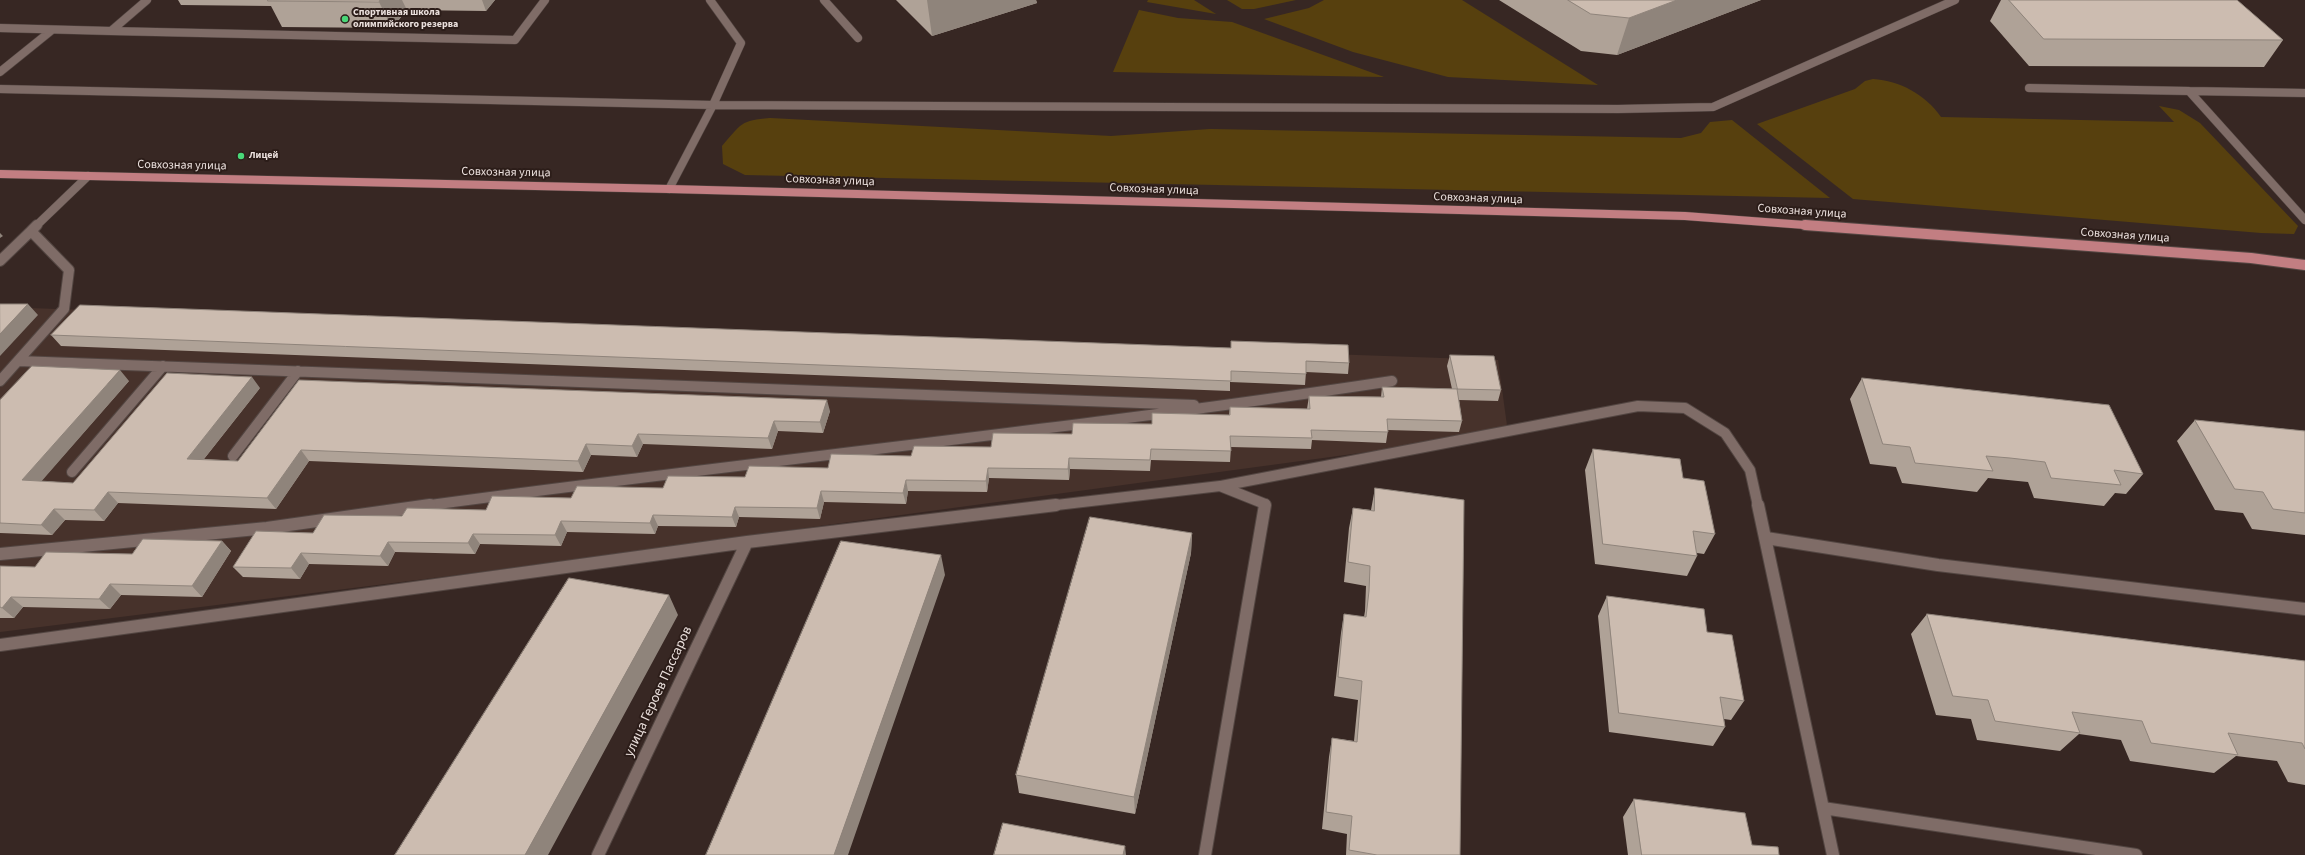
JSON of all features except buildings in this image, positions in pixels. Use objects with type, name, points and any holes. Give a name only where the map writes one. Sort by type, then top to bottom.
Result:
[{"type":"main road","name":"Совхозная улица","points":[[0,174],[669,189],[1685,216],[2251,258],[2305,265]]},
{"type":"street","points":[[111,31],[147,0]]},
{"type":"street","points":[[0,28],[515,40],[545,0]]},
{"type":"street","points":[[669,189],[713,105],[742,43],[710,0]]},
{"type":"street","points":[[824,0],[858,38]]},
{"type":"street","points":[[0,89],[713,105],[1610,109],[1713,107],[1955,0]]},
{"type":"street","points":[[0,72],[52,30]]},
{"type":"street","points":[[2029,88],[2305,92]]},
{"type":"street","points":[[2189,91],[2305,220]]},
{"type":"street","points":[[0,261],[88,176]]},
{"type":"street","points":[[0,381],[64,309],[68,270],[30,232]]},
{"type":"street","points":[[18,361],[1226,406]]},
{"type":"street","points":[[72,472],[163,366]]},
{"type":"street","points":[[232,456],[298,371]]},
{"type":"street","points":[[0,554],[267,528],[584,484],[1226,406],[1392,381]]},
{"type":"street","points":[[0,645],[747,542],[1220,486],[1638,406],[1685,408],[1725,433],[1750,470],[1766,538],[1833,855]]},
{"type":"street","points":[[1205,855],[1265,504],[1220,486]]},
{"type":"street","points":[[1766,538],[1938,565],[2305,609]]},
{"type":"street","name":"улица Героев Пассаров","points":[[598,855],[747,542]]},
{"type":"street","points":[[1823,808],[2136,855]]},
{"type":"shaded area","points":[[1148,0],[1194,0],[1216,14],[1147,2]]},
{"type":"shaded area","points":[[1227,0],[1296,0],[1254,9],[1242,9]]},
{"type":"shaded area","points":[[1324,0],[1462,0],[1598,85],[1448,77],[1353,52],[1264,19],[1309,8]]},
{"type":"shaded area","points":[[1139,10],[1178,18],[1232,22],[1384,77],[1113,72]]},
{"type":"shaded area","points":[[1873,79],[1883,80],[1902,86],[1920,95],[1941,117],[2174,122],[2159,106],[2179,110],[2200,123],[2298,226],[2294,234],[2261,233],[1853,199],[1757,124],[1855,89],[1865,81]]},
{"type":"shaded area","points":[[770,118],[1111,136],[1210,129],[1681,138],[1701,133],[1710,122],[1732,120],[1830,198],[745,175],[723,164],[722,146],[742,124],[753,120]]},
{"type":"shaded area","points":[[0,307],[1498,360],[1508,433],[449,576],[0,632]]},
{"type":"place","name":"Спортивная школа олимпийского резерва","points":[[345,19]]},
{"type":"place","name":"Лицей","points":[[241,156]]}]
